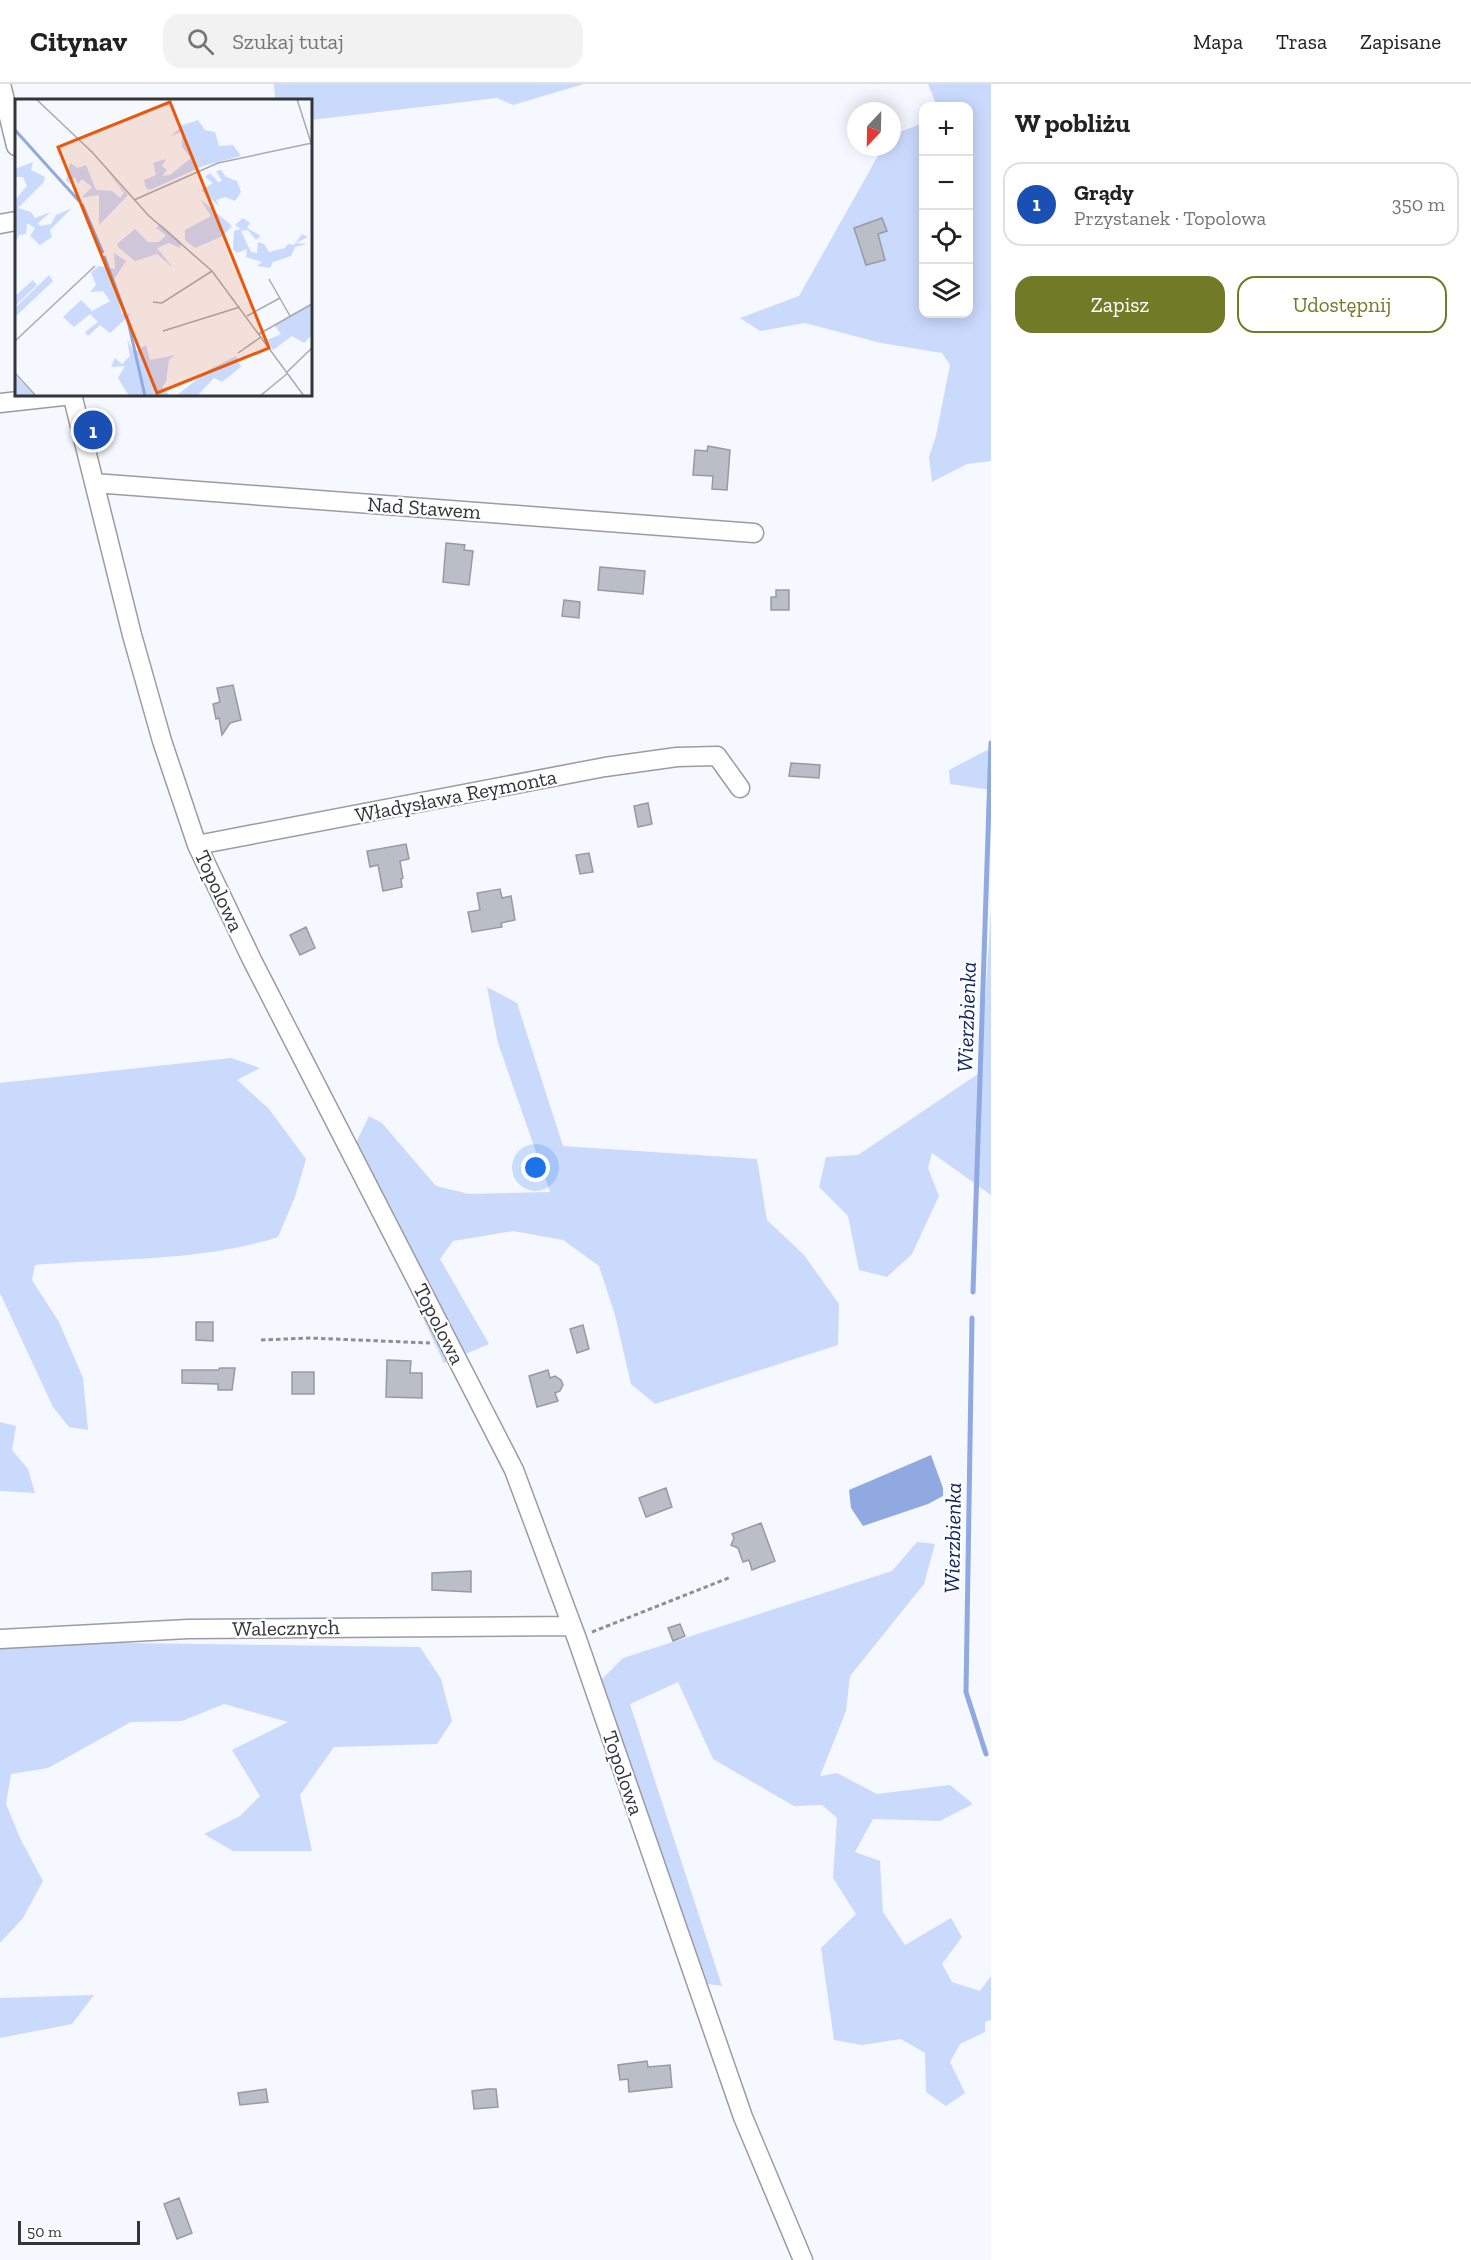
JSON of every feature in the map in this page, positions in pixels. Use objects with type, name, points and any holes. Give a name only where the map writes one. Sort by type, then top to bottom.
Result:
[{"type":"street","points":[[1,84],[15,142]]},
{"type":"street","points":[[0,224],[15,221]]},
{"type":"street","points":[[0,403],[63,396]]},
{"type":"street","name":"Topolowa","points":[[72,396],[132,635],[159,730],[197,845],[252,960],[514,1470],[574,1632],[743,2117],[803,2260]]},
{"type":"street","name":"Nad Stawem","points":[[94,483],[754,533]]},
{"type":"street","name":"Władysława Reymonta","points":[[197,845],[605,767],[677,757],[717,756],[740,788]]},
{"type":"street","name":"Walecznych","points":[[0,1638],[188,1629],[574,1632]]},
{"type":"path","points":[[261,1340],[310,1338],[449,1343]]},
{"type":"path","points":[[574,1632],[731,1577]]},
{"type":"shaded area","points":[[274,84],[584,84],[513,105],[497,98],[312,120],[312,99],[275,99]]},
{"type":"shaded area","points":[[928,84],[991,84],[991,461],[967,464],[932,482],[929,457],[936,436],[950,365],[942,353],[881,343],[805,323],[760,331],[740,318],[799,296],[878,156],[901,156],[901,132],[919,125],[919,318],[973,318],[973,102],[935,102]]},
{"type":"shaded area","points":[[991,748],[991,790],[950,784],[949,770]]},
{"type":"shaded area","points":[[991,908],[991,1195],[932,1153],[928,1168],[939,1196],[912,1254],[887,1277],[859,1270],[848,1216],[819,1187],[826,1157],[858,1155],[981,1072]]},
{"type":"shaded area","points":[[487,987],[517,1003],[563,1146],[757,1159],[767,1220],[804,1255],[839,1304],[838,1345],[655,1404],[631,1384],[615,1315],[599,1266],[563,1240],[513,1231],[453,1241],[440,1259],[489,1344],[444,1363],[348,1159],[369,1116],[382,1123],[436,1186],[469,1194],[550,1192],[498,1043]]},
{"type":"shaded area","points":[[231,1058],[260,1068],[237,1080],[269,1109],[306,1159],[295,1197],[278,1237],[249,1245],[189,1255],[35,1265],[32,1280],[59,1322],[83,1378],[88,1430],[69,1427],[53,1407],[0,1293],[0,1083]]},
{"type":"shaded area","points":[[0,1422],[16,1426],[12,1450],[28,1469],[35,1493],[0,1491]]},
{"type":"shaded area","points":[[931,1455],[943,1488],[943,1496],[928,1504],[863,1526],[851,1508],[849,1490]]},
{"type":"shaded area","points":[[917,1542],[935,1544],[924,1584],[850,1676],[846,1711],[820,1776],[837,1773],[877,1794],[950,1785],[973,1804],[940,1821],[873,1819],[855,1852],[880,1861],[883,1912],[905,1945],[951,1918],[962,1937],[942,1964],[952,1982],[980,1991],[991,1976],[991,2020],[985,2022],[985,2032],[960,2044],[950,2062],[965,2093],[946,2106],[926,2092],[925,2053],[901,2039],[862,2045],[834,2040],[821,1948],[856,1914],[833,1878],[837,1818],[822,1805],[794,1806],[713,1759],[678,1682],[630,1704],[722,1986],[701,1983],[600,1681],[623,1658],[892,1571]]},
{"type":"shaded area","points":[[51,1642],[420,1647],[441,1679],[452,1721],[437,1744],[334,1747],[300,1795],[312,1851],[233,1851],[204,1834],[240,1816],[260,1796],[232,1750],[288,1722],[224,1704],[182,1721],[131,1722],[48,1768],[11,1774],[6,1804],[20,1838],[43,1881],[23,1918],[0,1943],[0,1649]]},
{"type":"shaded area","points":[[94,1995],[72,2024],[0,2038],[0,1998]]},
{"type":"building","points":[[882,218],[887,231],[878,234],[885,260],[866,265],[854,228]]},
{"type":"building","points":[[708,446],[730,450],[727,490],[712,489],[713,476],[693,475],[695,450],[707,451]]},
{"type":"building","points":[[446,543],[465,545],[464,550],[473,551],[469,585],[443,582]]},
{"type":"building","points":[[600,567],[645,571],[643,594],[598,590]]},
{"type":"building","points":[[776,590],[789,590],[789,610],[771,610],[771,597],[776,597]]},
{"type":"building","points":[[564,600],[580,602],[579,618],[562,616]]},
{"type":"building","points":[[233,685],[241,720],[230,723],[222,735],[219,718],[216,719],[213,704],[220,702],[217,688]]},
{"type":"building","points":[[791,763],[820,765],[819,778],[789,776]]},
{"type":"building","points":[[648,803],[652,824],[638,827],[634,806]]},
{"type":"building","points":[[406,844],[409,859],[400,861],[402,887],[383,891],[378,865],[370,867],[367,851]]},
{"type":"building","points":[[589,853],[593,872],[580,874],[576,855]]},
{"type":"building","points":[[500,889],[502,898],[511,896],[515,920],[501,923],[502,927],[472,932],[468,912],[480,910],[477,893]]},
{"type":"building","points":[[306,927],[315,948],[300,955],[290,935]]},
{"type":"building","points":[[196,1322],[213,1322],[213,1341],[196,1340]]},
{"type":"building","points":[[583,1325],[589,1349],[577,1353],[570,1329]]},
{"type":"building","points":[[387,1360],[411,1361],[410,1373],[422,1373],[422,1398],[386,1397]]},
{"type":"building","points":[[235,1368],[232,1390],[218,1390],[218,1384],[182,1383],[182,1370],[218,1370]]},
{"type":"building","points":[[548,1370],[550,1378],[555,1376],[561,1380],[563,1385],[560,1391],[555,1393],[558,1401],[537,1407],[529,1376]]},
{"type":"building","points":[[292,1372],[314,1372],[314,1394],[292,1394]]},
{"type":"building","points":[[666,1488],[672,1507],[646,1517],[639,1498]]},
{"type":"building","points":[[761,1523],[775,1561],[752,1570],[749,1560],[743,1562],[738,1548],[731,1545],[734,1538],[732,1534]]},
{"type":"building","points":[[471,1571],[471,1592],[432,1590],[432,1573]]},
{"type":"building","points":[[680,1624],[685,1636],[673,1641],[668,1628]]},
{"type":"building","points":[[647,2061],[648,2067],[670,2065],[672,2087],[629,2092],[628,2079],[620,2080],[618,2065]]},
{"type":"building","points":[[266,2089],[268,2102],[240,2105],[238,2093]]},
{"type":"building","points":[[496,2089],[498,2107],[474,2109],[472,2091]]},
{"type":"building","points":[[179,2198],[192,2233],[177,2239],[164,2204]]},
{"type":"waterway","name":"Wierzbienka","points":[[973,1292],[991,743]]},
{"type":"waterway","name":"Wierzbienka","points":[[972,1318],[966,1692],[986,1754]]},
{"type":"place","name":"Grądy","points":[[93,430]]}]
